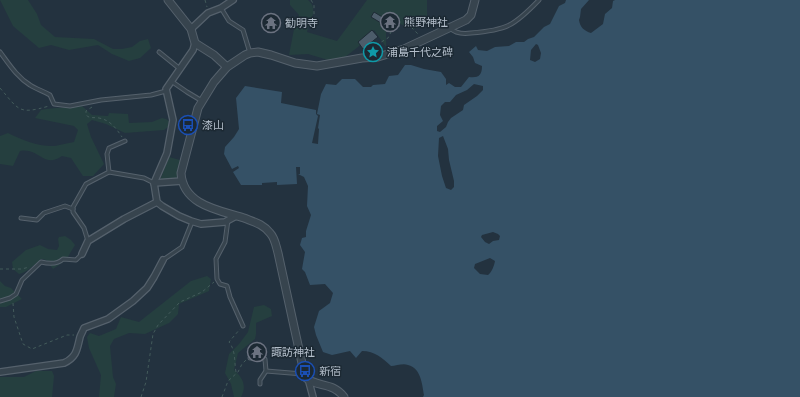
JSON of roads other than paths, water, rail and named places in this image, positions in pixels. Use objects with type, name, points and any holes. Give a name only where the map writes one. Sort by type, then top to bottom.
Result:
[{"type":"street","points":[[168,0],[191,29],[194,43],[193,50],[166,89],[173,120],[168,153],[154,183],[157,202],[192,222],[201,224],[225,222],[236,216]]},
{"type":"street","points":[[191,29],[208,13],[221,8],[233,0]]},
{"type":"street","points":[[313,397],[309,382],[304,374],[278,253],[271,234],[258,223],[200,203],[184,188],[181,173],[198,108],[214,82],[227,67],[250,53],[258,52],[295,63],[317,66],[362,58],[378,57],[398,51],[466,20],[471,15],[474,0]]},
{"type":"street","points":[[194,43],[214,55],[227,67]]},
{"type":"street","points":[[154,183],[182,181]]},
{"type":"street","points":[[82,254],[88,241],[124,219],[157,202]]},
{"type":"street","points":[[0,372],[64,363],[70,359],[76,352],[80,342],[80,336],[84,328],[108,318],[133,301],[147,288],[163,260]]},
{"type":"street","points":[[309,382],[330,386],[340,392],[344,397]]},
{"type":"lane","points":[[450,28],[461,34],[493,31],[507,27],[521,18],[539,0]]},
{"type":"lane","points":[[221,8],[229,21],[243,30],[250,53]]},
{"type":"lane","points":[[0,52],[14,72],[31,86],[50,95],[54,104],[70,106],[151,95],[166,91]]},
{"type":"lane","points":[[159,52],[180,69]]},
{"type":"lane","points":[[171,81],[202,101]]},
{"type":"lane","points":[[109,172],[107,154],[110,148],[125,141]]},
{"type":"lane","points":[[88,241],[84,228],[73,212],[73,207],[86,184],[109,172],[144,178],[154,183]]},
{"type":"lane","points":[[21,218],[37,220],[44,213],[65,206],[73,209]]},
{"type":"lane","points":[[228,220],[225,242],[216,259],[217,279],[220,284],[227,286],[230,297],[243,326]]},
{"type":"lane","points":[[163,260],[182,248],[192,222]]},
{"type":"lane","points":[[0,300],[12,297],[16,294],[22,280],[41,262],[47,264],[59,263],[63,259],[76,260],[82,254]]},
{"type":"lane","points":[[250,358],[265,359],[266,371],[260,380],[260,384]]},
{"type":"lane","points":[[266,371],[304,374]]},
{"type":"water","points":[[566,0],[589,0],[581,9],[579,20],[580,25],[586,31],[591,33],[603,24],[605,14],[612,8],[613,1],[615,0],[800,0],[800,397],[423,397],[424,395],[420,377],[416,369],[408,365],[404,364],[391,366],[378,356],[367,351],[362,351],[356,358],[350,351],[332,355],[323,352],[314,327],[319,311],[330,303],[333,293],[325,284],[310,285],[305,272],[302,269],[305,252],[300,245],[302,238],[306,237],[306,231],[311,215],[307,206],[308,186],[304,177],[298,174],[300,174],[300,167],[296,167],[297,184],[277,185],[277,182],[262,183],[262,185],[241,185],[233,172],[239,168],[238,166],[232,169],[224,154],[225,147],[239,129],[236,98],[245,86],[282,92],[281,103],[316,110],[316,114],[318,116],[312,143],[318,144],[320,115],[317,114],[321,94],[326,84],[336,85],[342,79],[355,79],[363,87],[385,84],[389,76],[398,75],[405,65],[411,65],[441,72],[446,79],[446,85],[449,83],[455,87],[461,87],[469,77],[477,77],[481,72],[482,66],[475,63],[469,52],[476,46],[478,50],[487,51],[495,47],[509,46],[516,42],[524,42],[534,37],[544,27],[550,24],[559,6],[565,3]],"holes":[[[536,44],[538,45],[541,53],[540,59],[535,62],[530,60],[531,50]],[[474,84],[483,86],[483,90],[464,105],[463,110],[451,118],[446,127],[440,132],[437,131],[437,126],[443,121],[440,115],[441,106],[445,102],[450,102],[456,95],[467,90]],[[493,232],[500,236],[499,240],[493,241],[489,244],[481,237],[482,235]],[[490,258],[495,261],[493,269],[488,275],[480,274],[474,268],[475,264]]]},
{"type":"place","name":"熊野神社","points":[[390,22]]},
{"type":"place","name":"勧明寺","points":[[271,23]]},
{"type":"place","name":"浦島千代之碑","points":[[373,52]]},
{"type":"place","name":"漆山","points":[[188,125]]},
{"type":"place","name":"諏訪神社","points":[[257,352]]},
{"type":"place","name":"新宿","points":[[305,371]]}]
